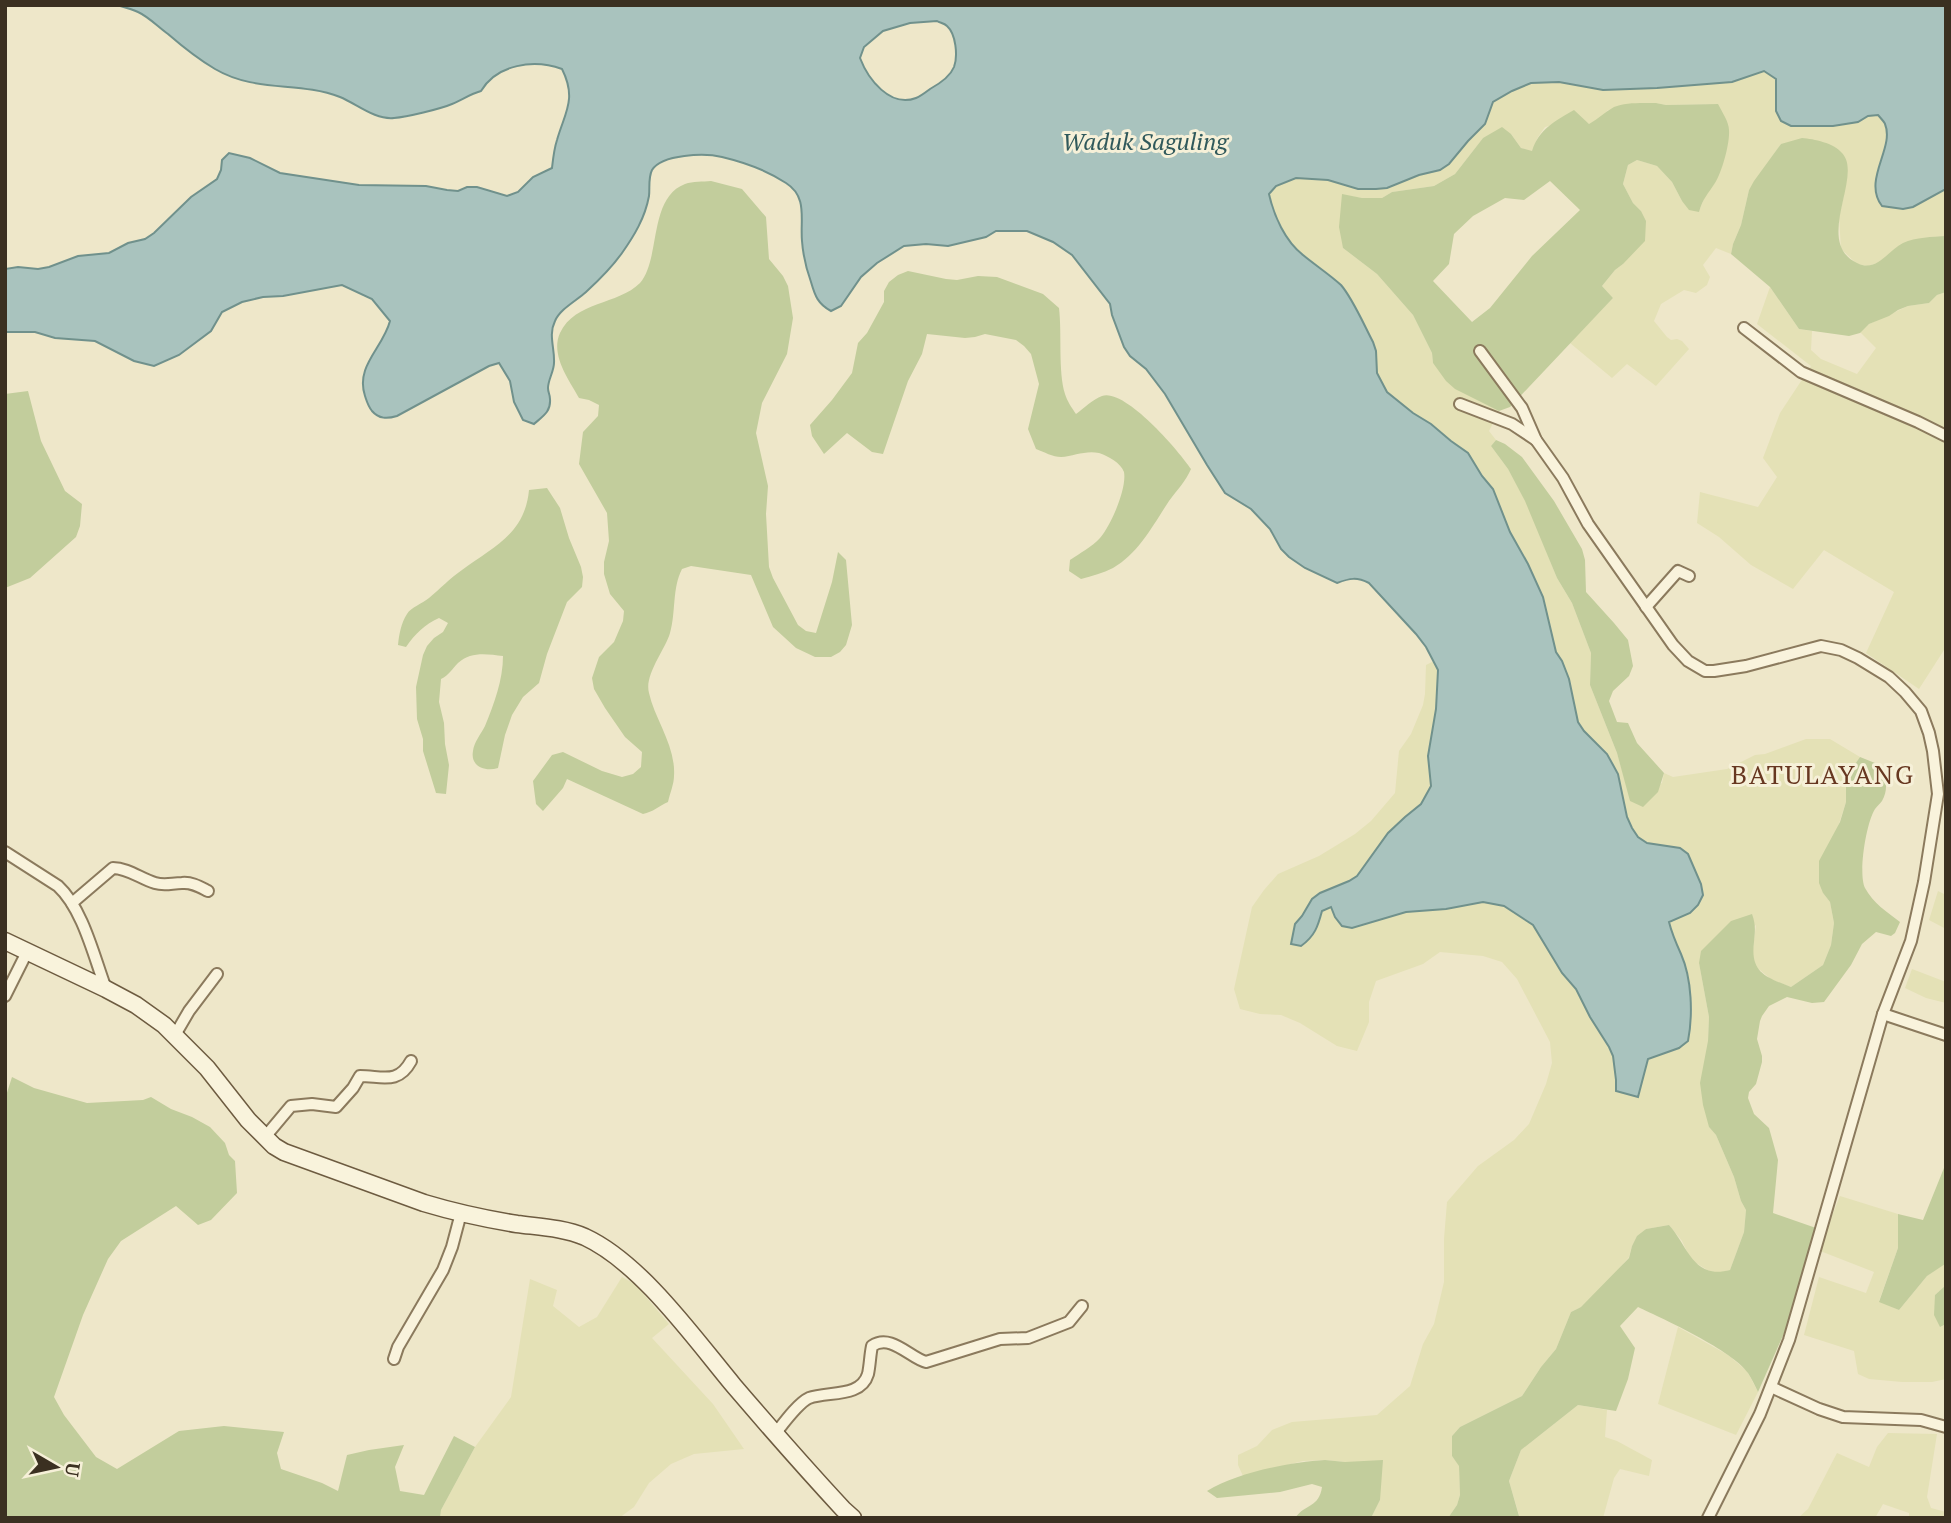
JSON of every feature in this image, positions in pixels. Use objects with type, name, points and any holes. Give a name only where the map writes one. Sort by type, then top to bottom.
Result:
[{"type":"main road","points":[[5,941],[106,989],[136,1005],[164,1025],[207,1068],[265,1137],[274,1146],[294,1157],[424,1203],[461,1213],[582,1236],[615,1255],[631,1267],[775,1434],[853,1518]]},
{"type":"street","points":[[1744,328],[1801,372],[1946,436]]},
{"type":"street","points":[[1480,351],[1522,408],[1536,440],[1563,478],[1588,524],[1673,645],[1688,661],[1705,671],[1714,671],[1746,666],[1821,646],[1841,650],[1889,677],[1905,691],[1920,711],[1933,751],[1938,794],[1924,882],[1910,941],[1883,1014],[1789,1340],[1760,1414],[1708,1518]]},
{"type":"street","points":[[1460,404],[1512,424],[1536,440]]},
{"type":"street","points":[[1646,607],[1678,570],[1689,576]]},
{"type":"street","points":[[1938,794],[1946,781]]},
{"type":"street","points":[[5,852],[58,886],[72,903],[106,989]]},
{"type":"street","points":[[72,903],[113,868],[159,884],[183,883],[208,891]]},
{"type":"street","points":[[5,996],[27,952]]},
{"type":"street","points":[[175,1035],[217,974]]},
{"type":"street","points":[[1883,1014],[1946,1035]]},
{"type":"street","points":[[265,1137],[291,1106],[312,1104],[336,1107],[360,1076],[398,1076],[407,1070],[411,1061]]},
{"type":"street","points":[[394,1359],[398,1347],[443,1270],[461,1213]]},
{"type":"street","points":[[775,1434],[806,1399],[844,1393],[863,1382],[867,1377],[872,1346],[876,1343],[901,1347],[926,1362],[1000,1339],[1028,1338],[1069,1322],[1082,1307]]},
{"type":"street","points":[[1771,1387],[1843,1417],[1921,1420],[1946,1427]]},
{"type":"shaded area","points":[[1764,71],[1776,79],[1776,111],[1791,126],[1833,126],[1878,115],[1885,123],[1887,134],[1875,187],[1913,207],[1946,189],[1946,236],[1925,238],[1896,248],[1880,262],[1868,266],[1857,264],[1841,249],[1839,217],[1844,195],[1781,144],[1749,190],[1731,254],[1716,248],[1703,265],[1710,277],[1707,285],[1696,293],[1684,290],[1661,304],[1654,321],[1667,337],[1682,341],[1689,349],[1656,386],[1627,364],[1612,378],[1570,343],[1613,298],[1602,286],[1623,264],[1641,211],[1633,203],[1623,184],[1628,165],[1637,160],[1657,166],[1672,182],[1682,201],[1699,211],[1707,191],[1715,183],[1718,104],[1656,103],[1608,110],[1601,118],[1589,124],[1581,118],[1545,127],[1532,152],[1521,148],[1511,134],[1483,138],[1455,174],[1434,186],[1392,192],[1382,198],[1342,195],[1343,248],[1377,274],[1413,315],[1432,353],[1433,363],[1499,411],[1489,431],[1496,440],[1491,446],[1526,501],[1557,578],[1572,603],[1591,653],[1590,685],[1617,753],[1631,801],[1662,783],[1664,773],[1673,777],[1727,769],[1755,755],[1806,739],[1830,739],[1860,757],[1846,777],[1846,802],[1823,893],[1830,902],[1834,923],[1831,945],[1823,965],[1791,987],[1772,980],[1755,966],[1752,956],[1756,925],[1699,963],[1709,1017],[1709,1127],[1716,1135],[1746,1210],[1744,1232],[1730,1270],[1718,1273],[1709,1271],[1691,1260],[1682,1241],[1669,1225],[1646,1229],[1638,1236],[1629,1257],[1608,1282],[1581,1307],[1571,1312],[1556,1349],[1522,1396],[1460,1427],[1452,1436],[1452,1456],[1459,1465],[1460,1495],[1448,1518],[1371,1518],[1380,1500],[1345,1462],[1303,1461],[1243,1476],[1238,1465],[1238,1455],[1257,1446],[1272,1430],[1292,1422],[1377,1415],[1410,1386],[1423,1344],[1434,1324],[1444,1282],[1447,1202],[1478,1166],[1514,1140],[1529,1124],[1552,1063],[1550,1042],[1517,979],[1502,962],[1483,956],[1440,952],[1423,964],[1376,981],[1369,1002],[1369,1022],[1357,1051],[1337,1046],[1300,1023],[1281,1015],[1240,1009],[1234,989],[1252,907],[1278,874],[1319,856],[1355,834],[1371,821],[1395,793],[1399,751],[1411,734],[1423,705],[1426,665],[1434,661],[1438,670],[1436,709],[1428,756],[1431,786],[1427,796],[1388,833],[1357,876],[1312,899],[1295,924],[1316,931],[1322,911],[1332,907],[1335,917],[1342,925],[1352,928],[1406,912],[1446,909],[1483,902],[1504,906],[1533,925],[1562,973],[1576,989],[1613,1056],[1616,1091],[1648,1059],[1679,1048],[1688,1041],[1692,1011],[1681,954],[1675,945],[1669,922],[1690,913],[1679,848],[1647,843],[1638,837],[1627,817],[1618,774],[1608,754],[1578,722],[1569,679],[1556,652],[1543,597],[1510,532],[1493,489],[1468,453],[1387,392],[1377,373],[1373,342],[1343,288],[1328,273],[1300,253],[1285,236],[1269,194],[1276,186],[1296,178],[1328,180],[1358,189],[1440,170],[1485,124],[1493,102],[1531,83],[1559,82],[1603,90],[1657,88],[1732,82]]},
{"type":"shaded area","points":[[1770,287],[1799,329],[1812,331],[1811,350],[1821,359],[1857,374],[1876,348],[1860,332],[1869,324],[1908,306],[1929,303],[1937,295],[1946,292],[1946,651],[1944,650],[1919,689],[1866,653],[1894,592],[1824,550],[1793,589],[1751,565],[1719,537],[1697,523],[1700,492],[1758,507],[1777,477],[1763,458],[1780,413],[1811,366],[1757,324]]},
{"type":"shaded area","points":[[1938,891],[1946,895],[1946,929],[1929,920]]},
{"type":"shaded area","points":[[1912,969],[1946,982],[1946,1003],[1926,998],[1905,988]]},
{"type":"shaded area","points":[[1840,1196],[1898,1214],[1898,1248],[1879,1301],[1899,1310],[1927,1276],[1946,1262],[1946,1285],[1935,1295],[1940,1327],[1946,1324],[1946,1379],[1902,1382],[1869,1379],[1858,1374],[1854,1351],[1804,1335],[1819,1277],[1866,1293],[1874,1272],[1810,1247],[1826,1230]]},
{"type":"shaded area","points":[[622,1277],[635,1284],[669,1324],[652,1338],[713,1404],[744,1449],[694,1454],[671,1464],[649,1483],[634,1507],[619,1518],[440,1518],[441,1510],[475,1447],[511,1397],[530,1279],[557,1290],[553,1306],[579,1327],[597,1317]]},
{"type":"shaded area","points":[[1678,1327],[1728,1355],[1747,1371],[1758,1392],[1736,1435],[1658,1404]]},
{"type":"shaded area","points":[[1578,1405],[1607,1410],[1605,1437],[1652,1460],[1649,1476],[1620,1469],[1614,1478],[1603,1518],[1518,1518],[1509,1481],[1521,1450]]},
{"type":"shaded area","points":[[1888,1433],[1937,1434],[1927,1497],[1931,1508],[1946,1512],[1946,1518],[1909,1518],[1909,1513],[1883,1504],[1875,1518],[1798,1518],[1808,1509],[1837,1453],[1869,1467],[1877,1447]]},
{"type":"green space","points":[[1718,104],[1727,120],[1729,136],[1723,165],[1699,212],[1689,210],[1672,182],[1657,166],[1637,160],[1628,165],[1623,184],[1646,221],[1645,241],[1602,286],[1613,298],[1510,407],[1499,411],[1455,389],[1433,363],[1432,353],[1413,315],[1377,274],[1343,248],[1339,227],[1342,194],[1382,198],[1392,192],[1434,186],[1455,174],[1483,138],[1502,127],[1521,148],[1532,151],[1543,131],[1574,110],[1589,124],[1618,105]],"holes":[[[1550,181],[1580,210],[1532,256],[1490,308],[1472,322],[1433,281],[1449,264],[1454,234],[1473,216],[1505,198],[1524,200]]]},
{"type":"green space","points":[[1802,138],[1829,144],[1842,153],[1847,163],[1839,225],[1839,240],[1845,253],[1857,263],[1870,265],[1882,260],[1908,241],[1946,236],[1946,292],[1937,295],[1929,303],[1898,310],[1869,324],[1860,333],[1849,336],[1799,329],[1770,287],[1731,254],[1754,181],[1781,144]]},
{"type":"green space","points":[[711,181],[742,189],[766,217],[769,259],[788,286],[793,318],[787,354],[762,403],[756,433],[768,486],[766,514],[769,567],[798,625],[806,631],[816,633],[838,552],[846,560],[852,625],[846,645],[840,652],[831,657],[815,657],[796,648],[773,627],[751,575],[691,566],[682,569],[677,584],[670,633],[649,678],[648,686],[674,765],[668,802],[643,814],[567,779],[563,788],[543,811],[536,804],[533,781],[552,755],[563,752],[602,771],[622,777],[633,774],[641,767],[642,752],[625,737],[594,689],[592,678],[599,657],[614,642],[623,621],[624,611],[610,594],[604,574],[609,541],[607,513],[579,464],[583,432],[598,416],[599,405],[579,398],[566,375],[557,350],[560,333],[576,315],[620,296],[640,283],[651,259],[665,202],[673,191],[685,184]]},
{"type":"green space","points":[[908,271],[957,280],[978,276],[997,277],[1043,294],[1059,308],[1063,385],[1076,414],[1099,397],[1112,396],[1151,423],[1185,460],[1191,469],[1187,478],[1145,538],[1122,562],[1081,579],[1069,571],[1070,560],[1097,541],[1109,525],[1121,497],[1124,472],[1117,463],[1099,453],[1061,457],[1036,449],[1028,429],[1039,384],[1031,354],[1016,340],[985,334],[965,338],[927,334],[922,354],[908,381],[883,454],[872,452],[847,433],[824,454],[812,436],[810,425],[852,373],[858,343],[867,333],[884,302],[884,291],[889,282]]},
{"type":"green space","points":[[28,391],[41,441],[65,491],[82,504],[80,526],[76,537],[30,578],[5,588],[5,394]]},
{"type":"green space","points":[[1496,440],[1522,457],[1554,501],[1582,549],[1586,592],[1628,640],[1633,666],[1629,676],[1613,691],[1609,701],[1617,722],[1628,723],[1637,743],[1664,773],[1658,792],[1643,807],[1630,801],[1617,753],[1590,685],[1591,653],[1572,603],[1557,578],[1525,501],[1508,469],[1491,446]]},
{"type":"green space","points":[[547,488],[560,508],[581,567],[582,587],[567,602],[539,683],[523,697],[512,715],[498,768],[480,767],[474,761],[473,751],[497,692],[503,656],[479,654],[468,657],[441,679],[439,702],[449,765],[446,794],[436,793],[423,751],[423,739],[417,719],[416,687],[427,646],[443,632],[448,623],[439,618],[434,620],[406,647],[398,645],[402,625],[411,609],[506,538],[521,518],[529,490]]},
{"type":"green space","points":[[1860,757],[1880,765],[1886,787],[1869,825],[1864,848],[1863,881],[1872,898],[1900,922],[1891,936],[1876,932],[1862,944],[1851,965],[1824,1002],[1812,1003],[1787,997],[1769,1006],[1760,1021],[1757,1039],[1762,1062],[1756,1084],[1749,1092],[1748,1098],[1754,1114],[1769,1128],[1778,1160],[1773,1213],[1816,1228],[1789,1322],[1758,1392],[1748,1373],[1728,1355],[1697,1336],[1638,1307],[1620,1326],[1635,1348],[1628,1379],[1616,1411],[1578,1405],[1521,1450],[1509,1481],[1518,1518],[1448,1518],[1460,1495],[1459,1466],[1452,1456],[1452,1436],[1460,1427],[1522,1396],[1556,1349],[1571,1312],[1581,1307],[1629,1258],[1637,1236],[1646,1229],[1669,1225],[1699,1266],[1718,1272],[1730,1270],[1744,1232],[1746,1210],[1716,1135],[1709,1127],[1703,1105],[1700,1083],[1708,1041],[1709,1017],[1699,963],[1701,951],[1731,921],[1752,914],[1755,928],[1755,961],[1767,977],[1791,987],[1823,965],[1831,945],[1834,923],[1830,902],[1819,883],[1819,861],[1840,822],[1846,802],[1846,777]]},
{"type":"green space","points":[[12,1077],[34,1088],[87,1103],[143,1100],[151,1097],[210,1127],[225,1143],[229,1155],[235,1161],[237,1193],[211,1220],[198,1225],[176,1206],[121,1241],[108,1259],[83,1315],[54,1397],[64,1415],[96,1457],[117,1469],[179,1431],[224,1426],[284,1432],[277,1453],[281,1469],[338,1491],[347,1455],[404,1445],[395,1467],[400,1491],[424,1495],[454,1436],[475,1447],[441,1510],[440,1518],[5,1518],[5,1099]]},
{"type":"green space","points":[[1946,1163],[1945,1264],[1927,1276],[1899,1310],[1879,1302],[1898,1248],[1898,1214],[1923,1220]]},
{"type":"green space","points":[[1946,1285],[1946,1324],[1940,1327],[1934,1315],[1935,1295]]},
{"type":"green space","points":[[1325,1460],[1383,1460],[1380,1500],[1371,1518],[1295,1518],[1318,1499],[1322,1487],[1312,1484],[1280,1492],[1217,1498],[1207,1491],[1233,1479],[1264,1470]]},
{"type":"water","name":"Waduk Saguling","points":[[117,5],[1946,5],[1946,189],[1913,207],[1903,209],[1882,206],[1877,196],[1875,186],[1887,133],[1885,123],[1878,115],[1833,126],[1791,126],[1781,121],[1776,111],[1776,79],[1764,71],[1732,82],[1657,88],[1603,90],[1559,82],[1531,83],[1493,102],[1485,124],[1449,164],[1440,170],[1387,188],[1376,189],[1358,189],[1328,180],[1296,178],[1276,186],[1269,194],[1277,219],[1291,243],[1341,285],[1350,297],[1373,342],[1377,373],[1387,392],[1468,453],[1493,489],[1510,532],[1543,597],[1556,652],[1569,679],[1578,722],[1607,754],[1618,774],[1632,828],[1638,837],[1647,843],[1680,848],[1688,854],[1703,895],[1690,913],[1669,922],[1685,964],[1689,986],[1691,1020],[1688,1041],[1679,1048],[1648,1059],[1638,1097],[1616,1091],[1613,1056],[1576,989],[1562,973],[1533,925],[1504,906],[1483,902],[1446,909],[1406,912],[1352,928],[1342,926],[1331,907],[1322,911],[1315,930],[1306,942],[1301,946],[1291,944],[1295,924],[1312,899],[1357,876],[1388,833],[1421,804],[1431,786],[1428,756],[1436,709],[1438,670],[1416,634],[1369,583],[1353,579],[1337,583],[1305,568],[1281,549],[1270,529],[1251,509],[1225,493],[1165,394],[1146,369],[1130,356],[1124,347],[1110,304],[1072,255],[1053,242],[1027,231],[996,231],[986,237],[948,246],[904,246],[861,277],[841,306],[831,311],[818,299],[809,277],[802,246],[802,209],[793,189],[763,171],[722,157],[695,155],[665,161],[652,170],[645,212],[626,247],[605,274],[564,309],[555,321],[552,337],[554,366],[548,388],[550,403],[546,413],[534,424],[523,420],[514,402],[510,381],[499,363],[397,416],[377,416],[365,396],[364,375],[390,321],[372,299],[342,285],[242,302],[222,312],[211,331],[179,355],[154,366],[134,361],[95,341],[55,338],[35,332],[5,332],[5,269],[49,267],[78,256],[109,253],[128,243],[145,239],[191,197],[217,179],[222,160],[229,153],[250,158],[280,173],[359,185],[426,186],[458,191],[477,187],[507,196],[518,192],[533,177],[552,168],[569,97],[562,69],[540,64],[517,66],[496,75],[481,91],[452,104],[387,118],[324,92],[261,84],[230,76],[197,57],[146,17]],"holes":[[[937,21],[947,26],[954,40],[955,62],[950,74],[916,98],[897,99],[881,90],[868,75],[860,58],[864,47],[883,31],[910,23]]]},
{"type":"district","name":"BATULAYANG","points":[[1823,774]]}]
